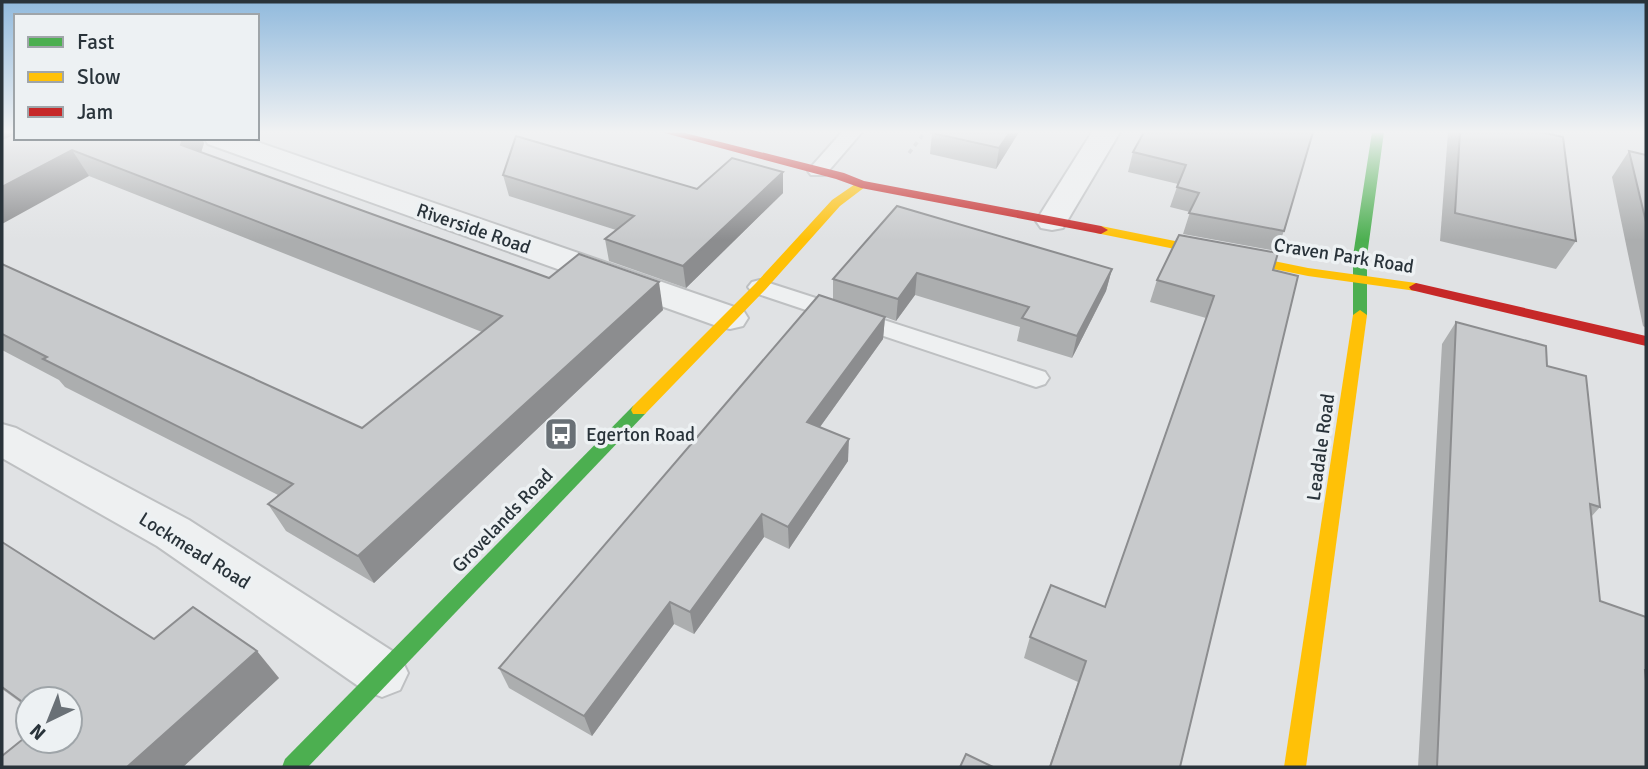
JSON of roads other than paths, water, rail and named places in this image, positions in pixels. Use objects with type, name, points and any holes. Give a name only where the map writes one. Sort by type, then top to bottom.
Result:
[{"type":"street","name":"Riverside Road","points":[[303,168],[730,318]]},
{"type":"street","name":"Craven Park Road","points":[[806,168],[860,184],[882,186],[1308,272],[1452,294],[1646,341]]},
{"type":"street","points":[[1052,221],[1084,168]]},
{"type":"street","name":"Leadale Road","points":[[1296,767],[1362,303],[1360,256],[1373,168]]},
{"type":"street","name":"Grovelands Road","points":[[293,767],[760,287],[836,203],[860,184]]},
{"type":"street","name":"Lockmead Road","points":[[2,439],[173,533],[382,673]]},
{"type":"lane","points":[[818,171],[821,168]]},
{"type":"lane","points":[[760,287],[1036,378]]},
{"type":"place","name":"Egerton Road","points":[[561,434]]}]
